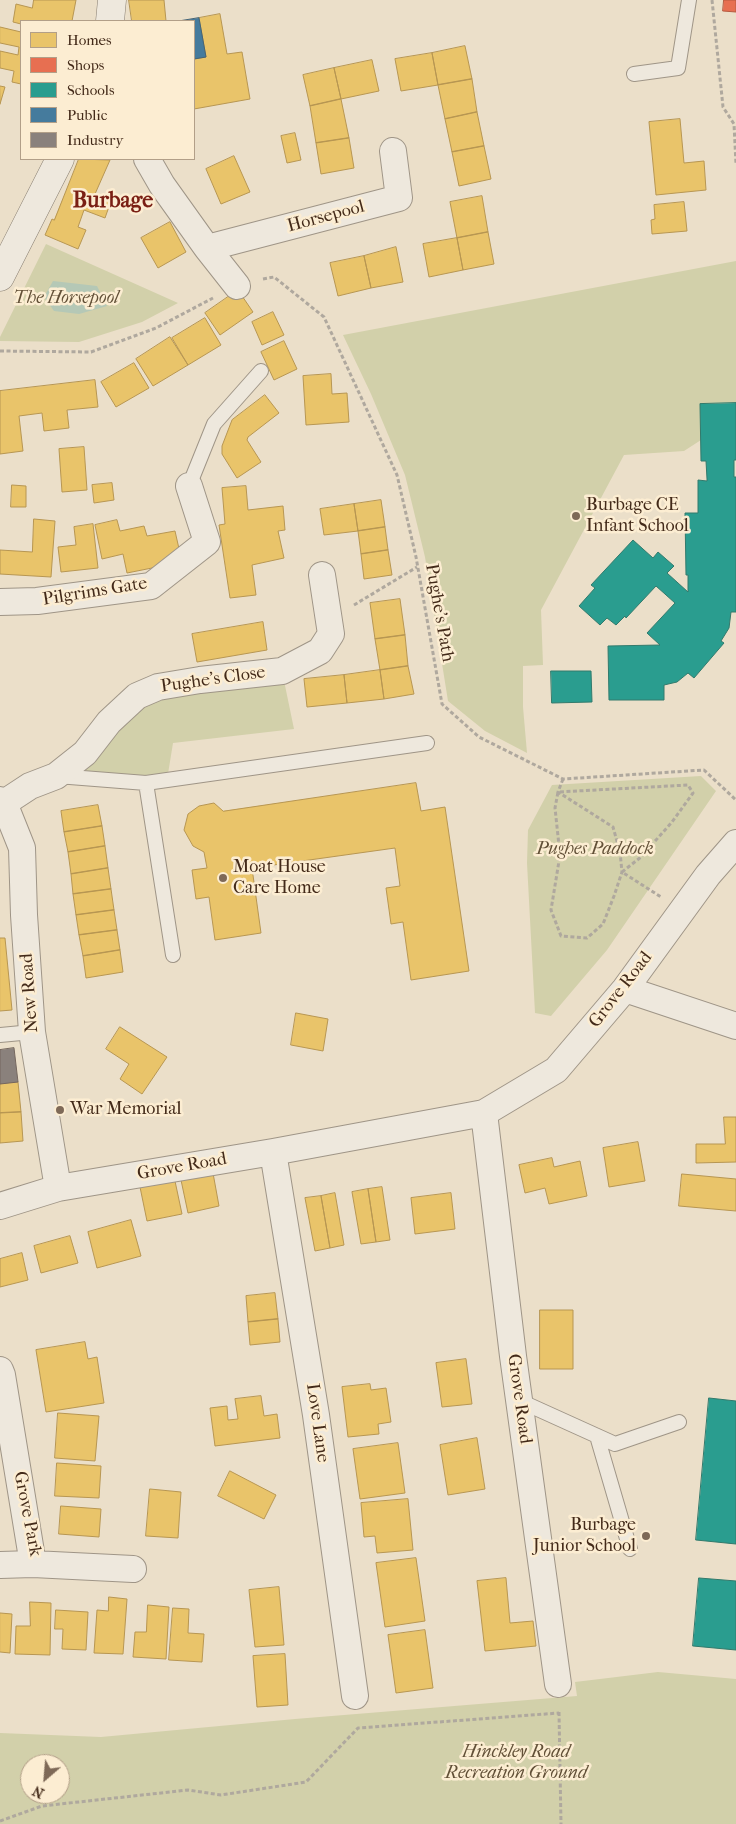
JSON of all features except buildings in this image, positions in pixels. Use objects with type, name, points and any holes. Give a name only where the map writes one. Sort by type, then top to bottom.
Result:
[{"type":"main road","points":[[110,20],[112,0]]},
{"type":"main road","points":[[0,277],[59,160]]},
{"type":"street","name":"Horsepool","points":[[207,248],[399,198],[393,151]]},
{"type":"street","points":[[148,160],[162,185],[237,286]]},
{"type":"street","name":"Pilgrims Gate","points":[[0,602],[37,601],[151,586],[207,542],[189,486]]},
{"type":"street","name":"Pughe's Close","points":[[2,802],[30,786],[56,776],[85,753],[110,722],[137,696],[158,687],[200,680],[282,671],[320,651],[331,634],[322,575]]},
{"type":"street","name":"New Road","points":[[2,802],[22,848],[24,915],[32,1032],[58,1188]]},
{"type":"street","name":"Grove Road","points":[[0,1206],[58,1188],[273,1152],[484,1113],[556,1070],[624,989],[708,875],[736,843]]},
{"type":"street","points":[[624,989],[736,1026]]},
{"type":"street","name":"Grove Road","points":[[484,1113],[512,1356],[520,1401],[558,1684]]},
{"type":"street","name":"Love Lane","points":[[273,1152],[316,1415],[355,1696]]},
{"type":"street","name":"Grove Park","points":[[0,1370],[33,1564],[133,1569]]},
{"type":"street","points":[[0,1565],[33,1564]]},
{"type":"lane","points":[[634,74],[678,68],[689,0]]},
{"type":"lane","points":[[189,486],[214,424],[261,371]]},
{"type":"lane","points":[[56,776],[146,783],[427,743]]},
{"type":"lane","points":[[146,783],[173,955]]},
{"type":"lane","points":[[0,1036],[32,1032]]},
{"type":"lane","points":[[520,1401],[615,1444],[679,1422]]},
{"type":"lane","points":[[597,1436],[630,1549]]},
{"type":"path","points":[[712,0],[722,107],[734,124],[736,164]]},
{"type":"path","name":"Pughe's Path","points":[[237,286],[274,277],[324,317],[397,475],[418,567],[442,704],[479,737],[563,779]]},
{"type":"path","points":[[0,351],[91,352],[156,328],[237,286]]},
{"type":"path","points":[[329,620],[418,567]]},
{"type":"path","points":[[558,792],[613,827],[620,852],[622,872],[614,896],[603,924],[587,938],[560,936],[551,910],[560,855],[555,808],[558,792],[563,779],[704,770],[736,800]]},
{"type":"path","points":[[558,792],[688,785],[692,792],[672,822],[641,857],[622,872]]},
{"type":"path","points":[[622,872],[682,911]]},
{"type":"path","points":[[558,1684],[562,1824]]},
{"type":"path","points":[[0,1821],[42,1806],[188,1790],[221,1795],[306,1782],[358,1728],[559,1713]]},
{"type":"green space","name":"The Horsepool","points":[[46,244],[178,303],[142,322],[79,342],[0,341],[0,337]]},
{"type":"green space","name":"Burbage CE Infant School","points":[[736,261],[736,403],[701,404],[701,440],[684,451],[624,455],[541,610],[543,665],[523,666],[523,707],[527,753],[485,731],[448,701],[425,557],[405,475],[371,394],[343,335]]},
{"type":"green space","points":[[282,671],[294,729],[173,743],[167,780],[68,777],[137,696]]},
{"type":"green space","name":"Pughes Paddock","points":[[701,776],[716,791],[607,950],[551,1016],[535,1013],[527,863],[528,830],[552,785]]},
{"type":"green space","name":"Hinckley Road Recreation Ground","points":[[658,1672],[736,1679],[736,1824],[0,1824],[0,1733],[101,1737],[577,1696],[575,1682]]},
{"type":"shaded area","points":[[53,281],[97,286],[107,306],[79,314],[54,311],[44,297]]},
{"type":"place","name":"Burbage CE Infant School","points":[[576,516]]},
{"type":"place","name":"Moat House Care Home","points":[[223,878]]},
{"type":"place","name":"War Memorial","points":[[60,1110]]},
{"type":"place","name":"Burbage Junior School","points":[[646,1536]]},
{"type":"district","name":"Burbage","points":[[113,202]]}]
